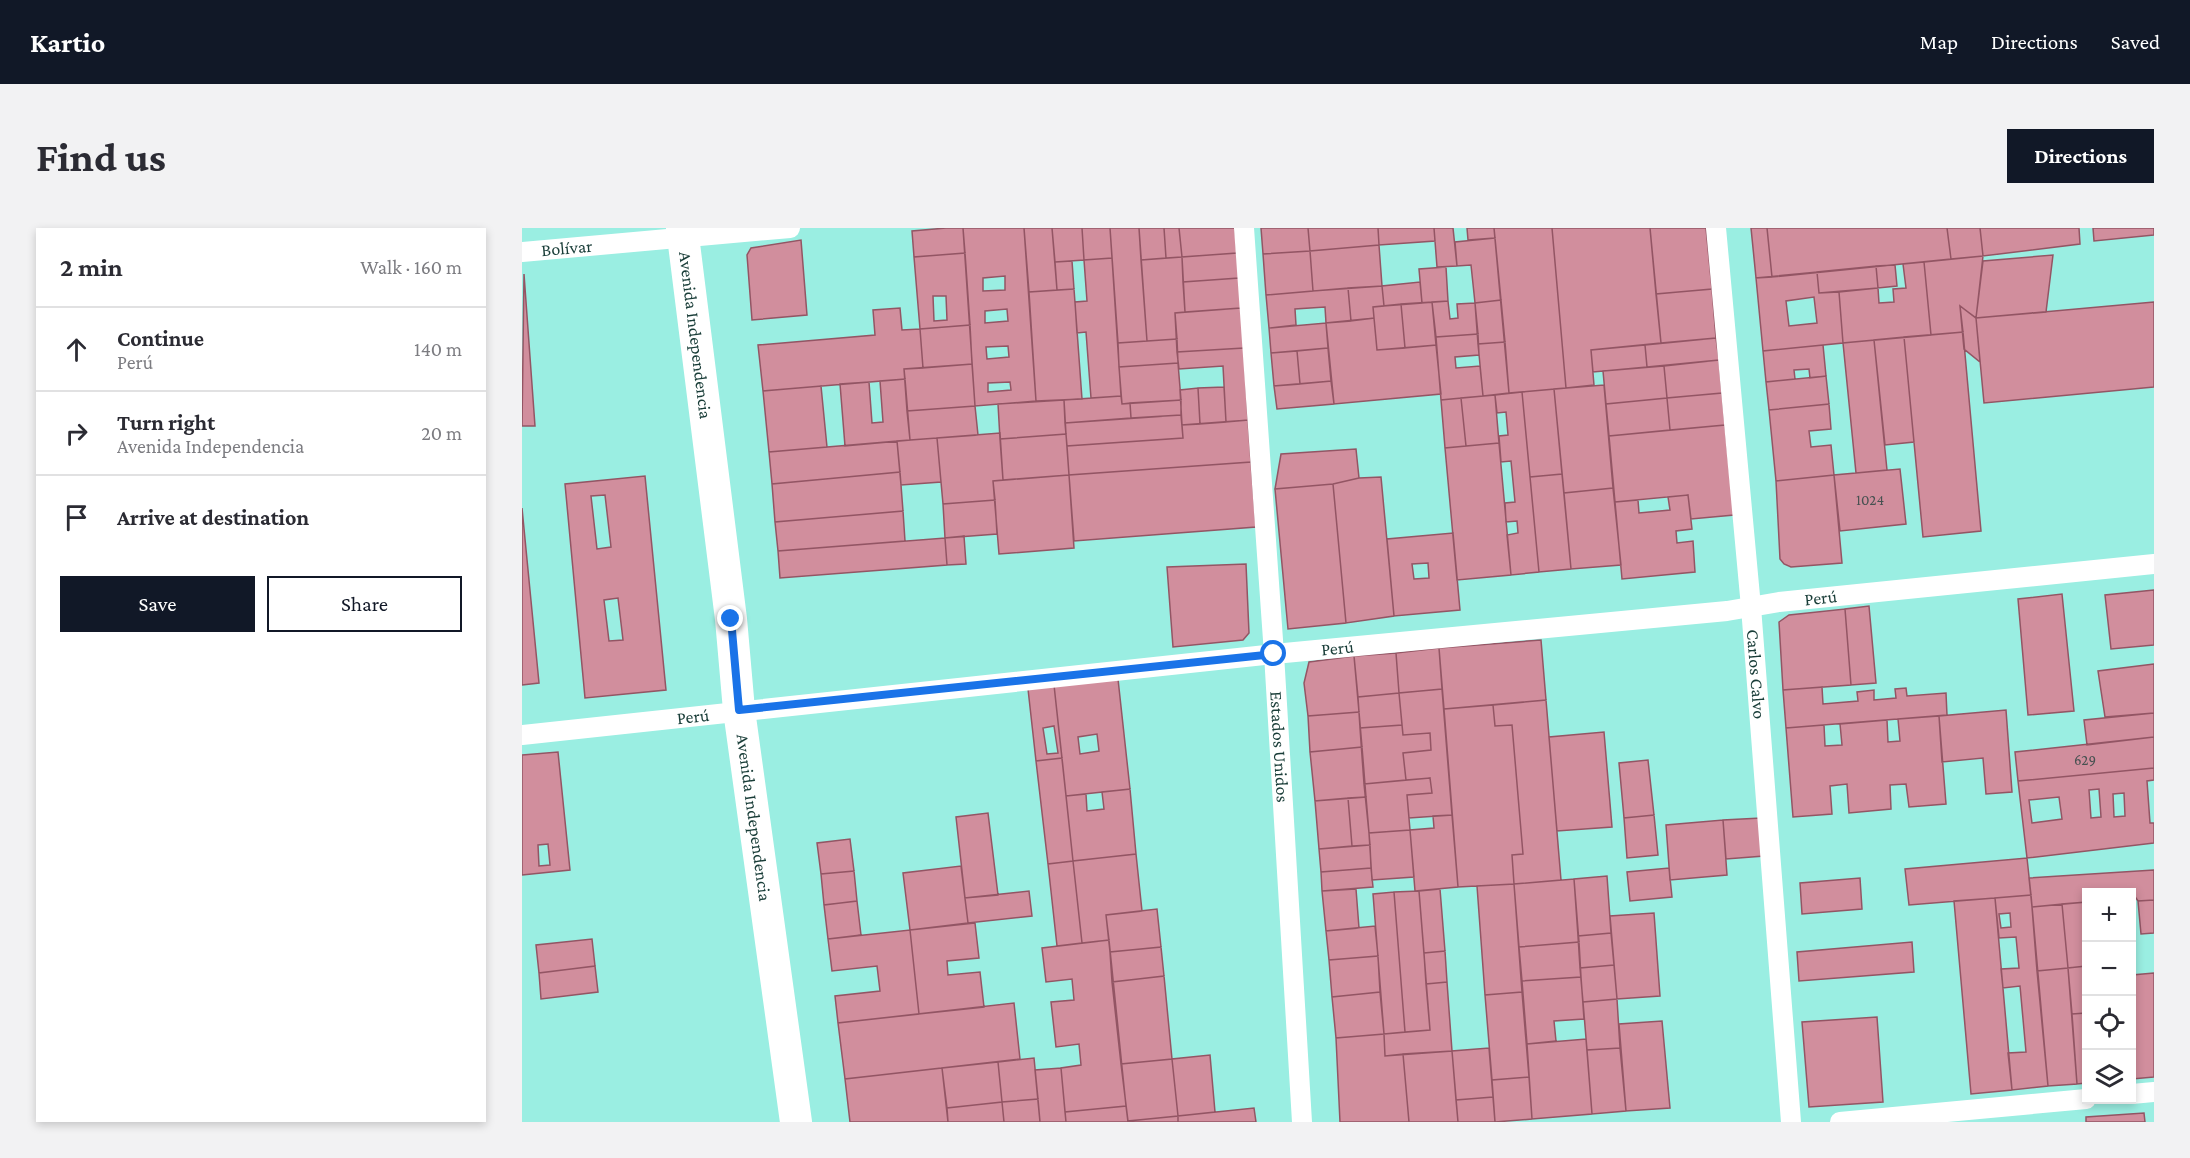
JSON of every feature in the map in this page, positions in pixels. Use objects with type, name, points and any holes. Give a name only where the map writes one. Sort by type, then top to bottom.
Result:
[{"type":"main road","name":"Avenida Independencia","points":[[682,233],[731,619],[739,710],[796,1122]]},
{"type":"street","name":"Bolívar","points":[[522,252],[682,233],[790,228]]},
{"type":"street","name":"Estados Unidos","points":[[1244,228],[1274,654],[1302,1122]]},
{"type":"street","name":"Carlos Calvo","points":[[1716,228],[1751,607],[1791,1122]]},
{"type":"street","name":"Perú","points":[[522,735],[739,710],[1274,654],[1727,611],[1779,602],[2154,564]]},
{"type":"street","points":[[2136,1094],[2154,1092]]},
{"type":"street","points":[[1840,1122],[2082,1099]]},
{"type":"building","points":[[963,228],[965,253],[914,257],[912,231]]},
{"type":"building","points":[[963,228],[1024,228],[1036,401],[975,406]],"holes":[[[1005,276],[1005,290],[983,291],[983,278]],[[1007,309],[1008,321],[985,323],[985,311]],[[1008,346],[1009,357],[987,359],[986,347]],[[1010,382],[1011,390],[988,392],[988,383]]]},
{"type":"building","points":[[1024,228],[1052,228],[1057,290],[1029,292]]},
{"type":"building","points":[[1052,228],[1082,228],[1084,260],[1055,262]]},
{"type":"building","points":[[1082,228],[1110,228],[1112,258],[1084,260]]},
{"type":"building","points":[[1110,228],[1139,228],[1147,341],[1118,343]]},
{"type":"building","points":[[1139,228],[1164,228],[1166,258],[1141,260]]},
{"type":"building","points":[[1164,228],[1179,228],[1182,257],[1166,258]]},
{"type":"building","points":[[1179,228],[1235,228],[1237,253],[1182,257]]},
{"type":"building","points":[[1261,228],[1308,228],[1310,251],[1263,254]]},
{"type":"building","points":[[1308,228],[1378,228],[1379,245],[1310,251]]},
{"type":"building","points":[[1378,228],[1434,228],[1435,241],[1379,245]]},
{"type":"building","points":[[1434,228],[1453,228],[1457,266],[1437,267]]},
{"type":"building","points":[[1467,228],[1494,228],[1495,238],[1468,240]]},
{"type":"building","points":[[1494,228],[1552,228],[1566,388],[1509,393]]},
{"type":"building","points":[[1552,228],[1650,228],[1661,343],[1591,350],[1594,385],[1566,388]]},
{"type":"building","points":[[1650,228],[1706,228],[1712,289],[1656,294]]},
{"type":"building","points":[[1751,228],[1767,228],[1772,277],[1756,278]]},
{"type":"building","points":[[1767,228],[1947,228],[1951,259],[1772,277]]},
{"type":"building","points":[[1947,228],[1980,228],[1983,256],[1951,259]]},
{"type":"building","points":[[1980,228],[2079,228],[2080,244],[1983,256]]},
{"type":"building","points":[[2093,228],[2154,228],[2154,235],[2094,241]]},
{"type":"building","points":[[1495,238],[1501,300],[1475,303],[1471,265],[1457,266],[1455,242]]},
{"type":"building","points":[[801,240],[807,315],[752,320],[747,255],[751,248]]},
{"type":"building","points":[[1379,245],[1382,286],[1313,291],[1310,251]]},
{"type":"building","points":[[1310,251],[1313,291],[1266,295],[1263,254]]},
{"type":"building","points":[[965,253],[970,325],[920,329],[914,257]],"holes":[[[933,296],[946,296],[947,320],[934,321]]]},
{"type":"building","points":[[1237,253],[1239,278],[1183,282],[1182,257]]},
{"type":"building","points":[[2053,255],[2046,312],[1976,318],[1983,261]]},
{"type":"building","points":[[1983,256],[1976,318],[1960,306],[1963,332],[1931,335],[1924,262]]},
{"type":"building","points":[[1182,257],[1185,312],[1175,313],[1177,339],[1147,341],[1141,260]]},
{"type":"building","points":[[1112,258],[1121,396],[1091,398],[1086,332],[1077,333],[1075,302],[1087,301],[1084,260]]},
{"type":"building","points":[[1072,261],[1074,289],[1057,290],[1055,262]]},
{"type":"building","points":[[1924,262],[1931,335],[1843,343],[1839,292],[1878,288],[1879,303],[1894,302],[1893,289],[1906,288],[1903,264]]},
{"type":"building","points":[[1895,265],[1897,286],[1878,288],[1876,266]]},
{"type":"building","points":[[1876,266],[1878,288],[1819,293],[1817,272]]},
{"type":"building","points":[[1446,267],[1448,301],[1422,303],[1419,269]]},
{"type":"building","points":[[1817,272],[1819,293],[1839,292],[1843,343],[1763,351],[1756,278]],"holes":[[[1814,297],[1817,323],[1789,326],[1786,301]]]},
{"type":"building","points":[[524,274],[535,426],[522,426]]},
{"type":"building","points":[[1239,278],[1241,308],[1185,312],[1183,282]]},
{"type":"building","points":[[1420,282],[1422,303],[1384,306],[1382,286]]},
{"type":"building","points":[[1382,286],[1384,306],[1373,307],[1374,318],[1351,321],[1348,288]]},
{"type":"building","points":[[1348,288],[1351,321],[1326,323],[1325,307],[1295,309],[1296,325],[1269,328],[1266,295]]},
{"type":"building","points":[[1074,289],[1082,399],[1036,401],[1029,292]]},
{"type":"building","points":[[1712,289],[1716,338],[1661,343],[1656,294]]},
{"type":"building","points":[[1501,300],[1505,342],[1478,344],[1475,303]]},
{"type":"building","points":[[1448,301],[1450,319],[1458,318],[1457,304],[1475,303],[1478,334],[1436,337],[1432,302]]},
{"type":"building","points":[[1432,302],[1436,345],[1405,348],[1401,304]]},
{"type":"building","points":[[2154,302],[2154,387],[1984,403],[1976,318]]},
{"type":"building","points":[[1401,304],[1405,348],[1377,350],[1373,307]]},
{"type":"building","points":[[1960,306],[1976,318],[1980,362],[1964,349]]},
{"type":"building","points":[[900,308],[902,330],[920,329],[923,368],[904,369],[905,379],[763,391],[758,345],[875,335],[873,310]]},
{"type":"building","points":[[1241,308],[1244,348],[1177,352],[1175,313]]},
{"type":"building","points":[[1374,318],[1377,350],[1436,345],[1441,394],[1334,404],[1326,323]]},
{"type":"building","points":[[1326,323],[1328,348],[1271,353],[1269,328]]},
{"type":"building","points":[[970,325],[972,364],[923,368],[920,329]]},
{"type":"building","points":[[1963,332],[1981,531],[1923,537],[1904,337]]},
{"type":"building","points":[[1478,334],[1479,355],[1455,357],[1456,368],[1480,366],[1483,396],[1441,400],[1436,337]]},
{"type":"building","points":[[1904,337],[1914,442],[1885,445],[1874,340]]},
{"type":"building","points":[[1716,338],[1719,360],[1647,367],[1645,345]]},
{"type":"building","points":[[1177,339],[1178,363],[1119,367],[1118,343]]},
{"type":"building","points":[[1874,340],[1887,470],[1856,473],[1843,343]]},
{"type":"building","points":[[1505,342],[1509,393],[1483,396],[1478,344]]},
{"type":"building","points":[[1645,345],[1647,367],[1593,372],[1591,350]]},
{"type":"building","points":[[1823,345],[1826,376],[1810,378],[1809,369],[1794,370],[1795,379],[1766,382],[1763,351]]},
{"type":"building","points":[[1244,348],[1248,420],[1226,422],[1223,366],[1179,369],[1177,352]]},
{"type":"building","points":[[1328,348],[1331,381],[1300,384],[1297,351]]},
{"type":"building","points":[[1297,351],[1300,384],[1274,386],[1271,353]]},
{"type":"building","points":[[1719,360],[1722,393],[1667,398],[1664,366]]},
{"type":"building","points":[[1178,363],[1181,400],[1122,404],[1119,367]]},
{"type":"building","points":[[972,364],[975,406],[907,411],[904,369]]},
{"type":"building","points":[[1664,366],[1667,398],[1606,404],[1603,371]]},
{"type":"building","points":[[1826,376],[1829,404],[1769,410],[1766,382]]},
{"type":"building","points":[[905,379],[910,440],[845,446],[840,384],[869,382],[872,423],[883,422],[880,381]]},
{"type":"building","points":[[1331,381],[1334,404],[1277,409],[1274,386]]},
{"type":"building","points":[[1604,385],[1613,488],[1564,493],[1554,389]]},
{"type":"building","points":[[821,386],[827,447],[769,452],[763,391]]},
{"type":"building","points":[[1224,387],[1226,422],[1200,424],[1198,388]]},
{"type":"building","points":[[1198,388],[1200,424],[1182,425],[1180,390]]},
{"type":"building","points":[[1554,389],[1562,474],[1530,477],[1522,392]]},
{"type":"building","points":[[1522,392],[1539,572],[1511,575],[1507,535],[1518,533],[1517,521],[1506,522],[1505,503],[1515,502],[1511,461],[1501,462],[1499,436],[1508,435],[1506,412],[1497,413],[1495,395]]},
{"type":"building","points":[[1722,393],[1725,425],[1670,430],[1667,398]]},
{"type":"building","points":[[1495,395],[1499,443],[1466,446],[1461,398]]},
{"type":"building","points":[[1121,396],[1122,404],[1130,403],[1131,418],[1065,423],[1064,400]]},
{"type":"building","points":[[1461,398],[1466,446],[1445,448],[1441,400]]},
{"type":"building","points":[[1667,398],[1670,430],[1609,436],[1606,404]]},
{"type":"building","points":[[1064,400],[1066,434],[1000,439],[998,404]]},
{"type":"building","points":[[1181,400],[1181,415],[1131,418],[1130,403]]},
{"type":"building","points":[[1829,404],[1831,429],[1809,431],[1811,447],[1831,445],[1834,475],[1776,481],[1769,410]]},
{"type":"building","points":[[975,406],[978,435],[910,440],[907,411]]},
{"type":"building","points":[[1181,415],[1183,438],[1067,446],[1065,423]]},
{"type":"building","points":[[1248,420],[1251,462],[1069,475],[1067,446],[1183,438],[1182,425]]},
{"type":"building","points":[[1725,425],[1734,515],[1691,519],[1688,495],[1615,502],[1609,436]]},
{"type":"building","points":[[1000,433],[1003,480],[993,481],[995,500],[943,504],[937,438]]},
{"type":"building","points":[[1066,434],[1069,475],[1003,480],[1000,439]]},
{"type":"building","points":[[937,438],[941,482],[901,485],[897,441]]},
{"type":"building","points":[[897,441],[900,472],[772,484],[769,452]]},
{"type":"building","points":[[1499,443],[1511,575],[1457,580],[1445,448]]},
{"type":"building","points":[[1356,449],[1359,478],[1333,484],[1275,489],[1281,454]]},
{"type":"building","points":[[1251,462],[1256,527],[1074,541],[1069,475]]},
{"type":"building","points":[[1900,469],[1906,524],[1840,531],[1834,475]]},
{"type":"building","points":[[900,472],[903,511],[775,522],[772,484]]},
{"type":"building","points":[[1562,474],[1571,569],[1539,572],[1530,477]]},
{"type":"building","points":[[1069,475],[1074,548],[999,554],[993,481]]},
{"type":"building","points":[[1834,475],[1842,563],[1791,567],[1784,564],[1780,559],[1776,481]]},
{"type":"building","points":[[645,476],[666,690],[585,698],[565,484]],"holes":[[[605,495],[611,547],[597,549],[591,496]],[[618,598],[623,640],[609,641],[604,600]]]},
{"type":"building","points":[[1381,477],[1394,616],[1346,623],[1333,484],[1359,478]]},
{"type":"building","points":[[1333,484],[1346,623],[1288,629],[1275,489]]},
{"type":"building","points":[[1613,488],[1621,565],[1571,569],[1564,493]]},
{"type":"building","points":[[1688,495],[1692,529],[1676,531],[1677,543],[1693,541],[1695,572],[1622,579],[1615,502],[1638,500],[1639,513],[1670,510],[1668,497]]},
{"type":"building","points":[[995,500],[997,534],[945,538],[943,504]]},
{"type":"building","points":[[522,508],[539,683],[522,685]]},
{"type":"building","points":[[903,511],[905,541],[778,551],[775,522]]},
{"type":"building","points":[[1453,533],[1460,610],[1394,616],[1387,539]],"holes":[[[1428,563],[1429,578],[1414,579],[1412,564]]]},
{"type":"building","points":[[964,536],[966,564],[947,565],[945,538]]},
{"type":"building","points":[[945,538],[947,565],[780,578],[778,551]]},
{"type":"building","points":[[1246,564],[1249,633],[1243,640],[1173,647],[1167,567]]},
{"type":"building","points":[[2154,590],[2154,645],[2111,649],[2105,595]]},
{"type":"building","points":[[2062,594],[2074,711],[2028,715],[2018,599]]},
{"type":"building","points":[[1869,606],[1876,683],[1851,685],[1845,609]]},
{"type":"building","points":[[1845,609],[1851,685],[1783,690],[1779,622],[1789,615]]},
{"type":"building","points":[[1541,640],[1546,700],[1444,709],[1439,648]]},
{"type":"building","points":[[1439,648],[1442,689],[1399,693],[1396,653]]},
{"type":"building","points":[[1396,653],[1399,693],[1358,697],[1354,656]]},
{"type":"building","points":[[1354,656],[1359,712],[1308,716],[1304,683],[1309,662]]},
{"type":"building","points":[[2154,664],[2154,713],[2105,717],[2098,671]]},
{"type":"building","points":[[1118,679],[1130,789],[1066,796],[1054,685]],"holes":[[[1097,734],[1099,751],[1080,754],[1078,737]]]},
{"type":"building","points":[[1054,685],[1062,758],[1036,761],[1028,689]],"holes":[[[1054,726],[1058,753],[1047,754],[1043,728]]]},
{"type":"building","points":[[1822,687],[1823,704],[1858,701],[1857,692],[1874,690],[1874,700],[1896,698],[1895,689],[1906,688],[1907,696],[1946,693],[1947,715],[1786,728],[1783,690]]},
{"type":"building","points":[[1442,689],[1452,815],[1409,818],[1407,795],[1432,793],[1430,778],[1406,780],[1403,753],[1431,750],[1430,733],[1403,735],[1399,693]]},
{"type":"building","points":[[1399,693],[1402,725],[1360,728],[1358,697]]},
{"type":"building","points":[[1546,700],[1561,880],[1514,884],[1512,855],[1523,854],[1512,725],[1495,726],[1493,705]]},
{"type":"building","points":[[1493,705],[1495,726],[1512,725],[1523,854],[1512,855],[1514,884],[1458,887],[1444,709]]},
{"type":"building","points":[[2006,710],[2012,792],[1986,794],[1983,758],[1942,762],[1939,716]]},
{"type":"building","points":[[1359,712],[1362,747],[1310,752],[1308,716]]},
{"type":"building","points":[[2154,713],[2154,737],[2087,745],[2084,720]]},
{"type":"building","points":[[1939,716],[1946,804],[1909,807],[1906,784],[1890,785],[1891,809],[1849,813],[1847,784],[1830,786],[1832,814],[1793,817],[1786,728],[1824,725],[1825,746],[1842,745],[1840,724],[1887,720],[1888,742],[1900,741],[1898,719]]},
{"type":"building","points":[[1402,725],[1403,735],[1430,733],[1431,750],[1403,753],[1406,780],[1364,784],[1360,728]]},
{"type":"building","points":[[1604,732],[1612,827],[1557,831],[1549,737]]},
{"type":"building","points":[[2154,737],[2154,768],[2018,781],[2015,752]]},
{"type":"building","points":[[1362,747],[1366,797],[1315,801],[1310,752]]},
{"type":"building","points":[[558,752],[570,870],[522,875],[522,755]],"holes":[[[548,844],[550,865],[539,866],[538,845]]]},
{"type":"building","points":[[1062,758],[1073,861],[1048,864],[1036,761]]},
{"type":"building","points":[[1648,760],[1654,815],[1624,818],[1619,763]]},
{"type":"building","points":[[2154,768],[2154,780],[2147,781],[2150,823],[2154,823],[2154,843],[2027,858],[2018,781]],"holes":[[[2099,789],[2101,817],[2091,818],[2089,790]],[[2124,793],[2125,816],[2114,817],[2113,794]],[[2059,797],[2062,819],[2032,823],[2029,800]]]},
{"type":"building","points":[[1430,778],[1432,793],[1407,795],[1410,830],[1369,833],[1364,784]]},
{"type":"building","points":[[1130,789],[1136,854],[1073,861],[1066,796],[1086,794],[1087,811],[1104,809],[1102,792]]},
{"type":"building","points":[[1366,797],[1370,845],[1352,846],[1348,798]]},
{"type":"building","points":[[1348,798],[1352,846],[1319,849],[1315,801]]},
{"type":"building","points":[[988,813],[998,895],[965,898],[956,817]]},
{"type":"building","points":[[1452,815],[1458,887],[1415,891],[1410,830],[1434,828],[1433,816]]},
{"type":"building","points":[[1654,815],[1658,855],[1627,858],[1624,818]]},
{"type":"building","points":[[1761,818],[1764,856],[1726,859],[1723,820]]},
{"type":"building","points":[[1723,820],[1727,875],[1670,880],[1666,825]]},
{"type":"building","points":[[1410,830],[1414,877],[1372,880],[1369,833]]},
{"type":"building","points":[[850,839],[854,871],[821,874],[817,843]]},
{"type":"building","points":[[1370,845],[1371,868],[1321,872],[1319,849]]},
{"type":"building","points":[[1136,854],[1142,911],[1106,915],[1109,940],[1082,943],[1073,861]]},
{"type":"building","points":[[2027,858],[2031,895],[1909,905],[1905,869]]},
{"type":"building","points":[[1073,861],[1082,943],[1057,946],[1048,864]]},
{"type":"building","points":[[961,866],[968,923],[910,930],[903,873]]},
{"type":"building","points":[[1371,868],[1373,887],[1322,891],[1321,872]]},
{"type":"building","points":[[1669,868],[1672,897],[1630,901],[1627,872]]},
{"type":"building","points":[[2154,870],[2154,900],[2138,901],[2136,888],[2082,888],[2082,902],[2032,907],[2029,878]]},
{"type":"building","points":[[854,871],[857,901],[824,905],[821,874]]},
{"type":"building","points":[[1607,876],[1611,933],[1578,936],[1574,879]]},
{"type":"building","points":[[1860,878],[1862,909],[1802,914],[1800,883]]},
{"type":"building","points":[[1574,879],[1579,942],[1519,947],[1514,884]]},
{"type":"building","points":[[1514,884],[1522,992],[1485,995],[1477,886]]},
{"type":"building","points":[[1356,889],[1359,928],[1326,931],[1322,891]]},
{"type":"building","points":[[1440,889],[1445,951],[1424,953],[1419,891]]},
{"type":"building","points":[[1029,891],[1032,916],[968,923],[965,898]]},
{"type":"building","points":[[1419,891],[1430,1030],[1405,1032],[1394,892]]},
{"type":"building","points":[[1394,892],[1405,1032],[1384,1034],[1373,894]]},
{"type":"building","points":[[2031,895],[2048,1086],[2012,1090],[2008,1053],[2026,1052],[2020,986],[2003,988],[2001,969],[2019,968],[2016,937],[1999,938],[1995,898]],"holes":[[[2010,913],[2011,927],[2001,928],[1999,914]]]},
{"type":"building","points":[[1995,898],[2012,1090],[1971,1094],[1954,901]]},
{"type":"building","points":[[2154,900],[2154,933],[2141,934],[2138,901]]},
{"type":"building","points":[[857,901],[861,935],[828,939],[824,905]]},
{"type":"building","points":[[2082,902],[2082,966],[2068,968],[2062,904]]},
{"type":"building","points":[[2062,904],[2068,968],[2037,971],[2032,907]]},
{"type":"building","points":[[1157,909],[1161,947],[1110,952],[1106,915]]},
{"type":"building","points":[[1654,913],[1660,996],[1617,999],[1610,916]]},
{"type":"building","points":[[975,923],[979,958],[947,961],[948,975],[980,972],[984,1007],[919,1014],[910,930]]},
{"type":"building","points":[[1375,926],[1378,956],[1329,960],[1326,931]]},
{"type":"building","points":[[910,930],[919,1014],[838,1023],[835,996],[880,991],[877,966],[832,971],[828,939]]},
{"type":"building","points":[[1611,933],[1614,965],[1580,968],[1578,936]]},
{"type":"building","points":[[592,939],[595,966],[539,973],[536,945]]},
{"type":"building","points":[[1109,940],[1126,1106],[1065,1112],[1061,1068],[1081,1065],[1079,1044],[1056,1047],[1051,1002],[1074,1000],[1072,979],[1046,982],[1042,948]]},
{"type":"building","points":[[1579,942],[1581,977],[1522,981],[1519,947]]},
{"type":"building","points":[[1912,942],[1914,972],[1799,981],[1797,952]]},
{"type":"building","points":[[1161,947],[1164,976],[1112,982],[1110,952]]},
{"type":"building","points":[[1445,951],[1447,982],[1426,984],[1424,953]]},
{"type":"building","points":[[1378,956],[1380,992],[1332,997],[1329,960]]},
{"type":"building","points":[[1614,965],[1617,999],[1583,1002],[1580,968]]},
{"type":"building","points":[[595,966],[598,992],[541,999],[539,973]]},
{"type":"building","points":[[2082,966],[2082,1013],[2072,1014],[2068,968]]},
{"type":"building","points":[[2068,968],[2077,1084],[2048,1086],[2037,971]]},
{"type":"building","points":[[2154,973],[2154,1077],[2136,1079],[2136,996],[2136,975]]},
{"type":"building","points":[[1164,976],[1172,1059],[1121,1064],[1112,982]]},
{"type":"building","points":[[1581,977],[1584,1019],[1554,1021],[1556,1041],[1527,1044],[1522,981]]},
{"type":"building","points":[[1447,982],[1452,1051],[1385,1056],[1384,1034],[1430,1030],[1426,984]]},
{"type":"building","points":[[1380,992],[1384,1034],[1336,1038],[1332,997]]},
{"type":"building","points":[[1522,992],[1529,1077],[1492,1080],[1485,995]]},
{"type":"building","points":[[1617,999],[1620,1048],[1587,1050],[1583,1002]]},
{"type":"building","points":[[1014,1003],[1020,1059],[845,1079],[838,1023]]},
{"type":"building","points":[[2082,1013],[2082,1083],[2077,1084],[2072,1014]]},
{"type":"building","points":[[1877,1017],[1883,1102],[1809,1107],[1802,1022]]},
{"type":"building","points":[[1662,1021],[1670,1108],[1626,1111],[1619,1024]]},
{"type":"building","points":[[1384,1034],[1385,1056],[1403,1054],[1409,1122],[1340,1122],[1336,1038]]},
{"type":"building","points":[[1586,1039],[1592,1114],[1532,1119],[1527,1044]]},
{"type":"building","points":[[1489,1048],[1493,1097],[1456,1100],[1452,1051]]},
{"type":"building","points":[[1620,1048],[1626,1111],[1592,1114],[1587,1050]]},
{"type":"building","points":[[1452,1051],[1458,1122],[1409,1122],[1403,1054]]},
{"type":"building","points":[[1210,1055],[1215,1112],[1178,1116],[1172,1059]]},
{"type":"building","points":[[1034,1058],[1038,1099],[1002,1102],[998,1062]]},
{"type":"building","points":[[1172,1059],[1178,1116],[1128,1121],[1121,1064]]},
{"type":"building","points":[[998,1062],[1002,1102],[947,1108],[942,1068]]},
{"type":"building","points":[[942,1068],[948,1122],[850,1122],[845,1079]]},
{"type":"building","points":[[1061,1068],[1066,1122],[1040,1122],[1035,1070]]},
{"type":"building","points":[[1529,1077],[1532,1119],[1495,1122],[1492,1080]]},
{"type":"building","points":[[1493,1097],[1495,1122],[1458,1122],[1456,1100]]},
{"type":"building","points":[[1038,1099],[1040,1122],[1004,1122],[1002,1102]]},
{"type":"building","points":[[1002,1102],[1004,1122],[948,1122],[947,1108]]},
{"type":"building","points":[[1126,1106],[1128,1122],[1066,1122],[1065,1112]]},
{"type":"building","points":[[1254,1108],[1256,1122],[1178,1122],[1178,1116]]},
{"type":"building","points":[[2144,1113],[2145,1122],[2086,1122],[2086,1117]]},
{"type":"building","points":[[1178,1116],[1178,1122],[1128,1122],[1128,1121]]},
{"type":"route","points":[[731,619],[739,710],[1274,654]]}]
